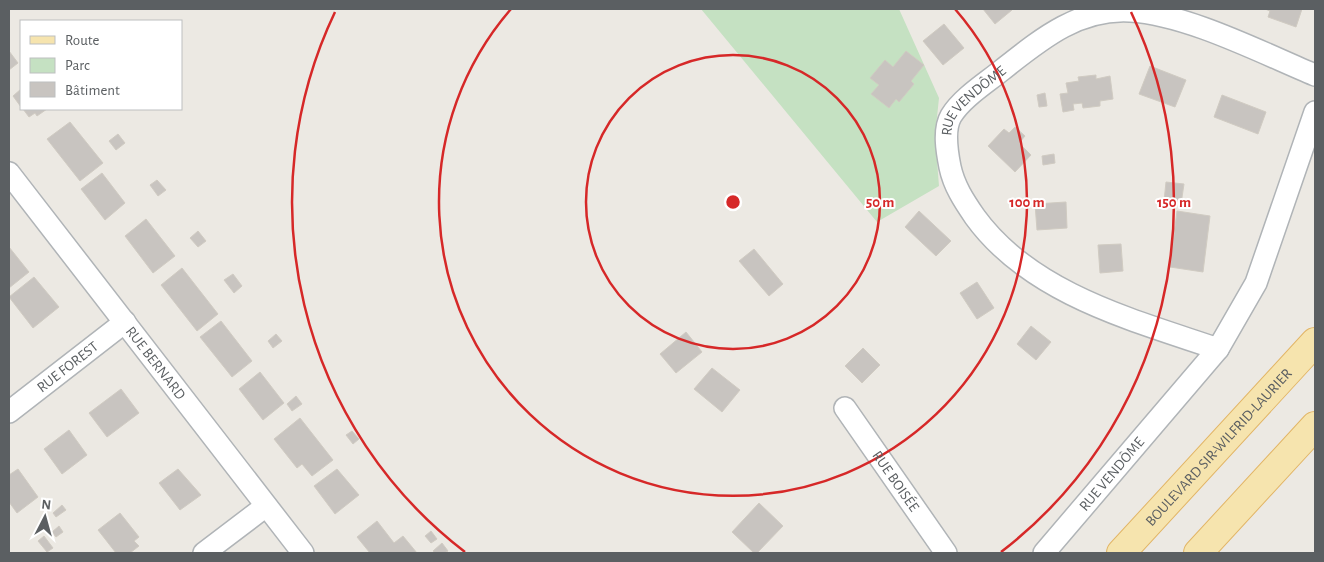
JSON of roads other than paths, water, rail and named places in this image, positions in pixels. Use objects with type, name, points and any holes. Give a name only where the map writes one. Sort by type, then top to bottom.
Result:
[{"type":"main road","name":"BOULEVARD SIR-WILFRID-LAURIER","points":[[1121,553],[1315,342]]},
{"type":"main road","points":[[1198,553],[1315,426]]},
{"type":"street","name":"RUE VENDÔME","points":[[1218,349],[1113,313],[1040,276],[990,237],[953,182],[948,155],[947,132],[950,117],[984,84],[1027,50],[1063,26],[1091,13],[1129,11],[1168,16],[1315,75]]},
{"type":"street","name":"RUE VENDÔME","points":[[1044,553],[1218,349],[1256,283],[1315,112]]},
{"type":"street","name":"RUE BERNARD","points":[[9,173],[303,553]]},
{"type":"street","name":"RUE FOREST","points":[[9,412],[125,322]]},
{"type":"street","name":"RUE BOISÉE","points":[[845,408],[946,553]]},
{"type":"street","points":[[204,553],[266,506]]}]
